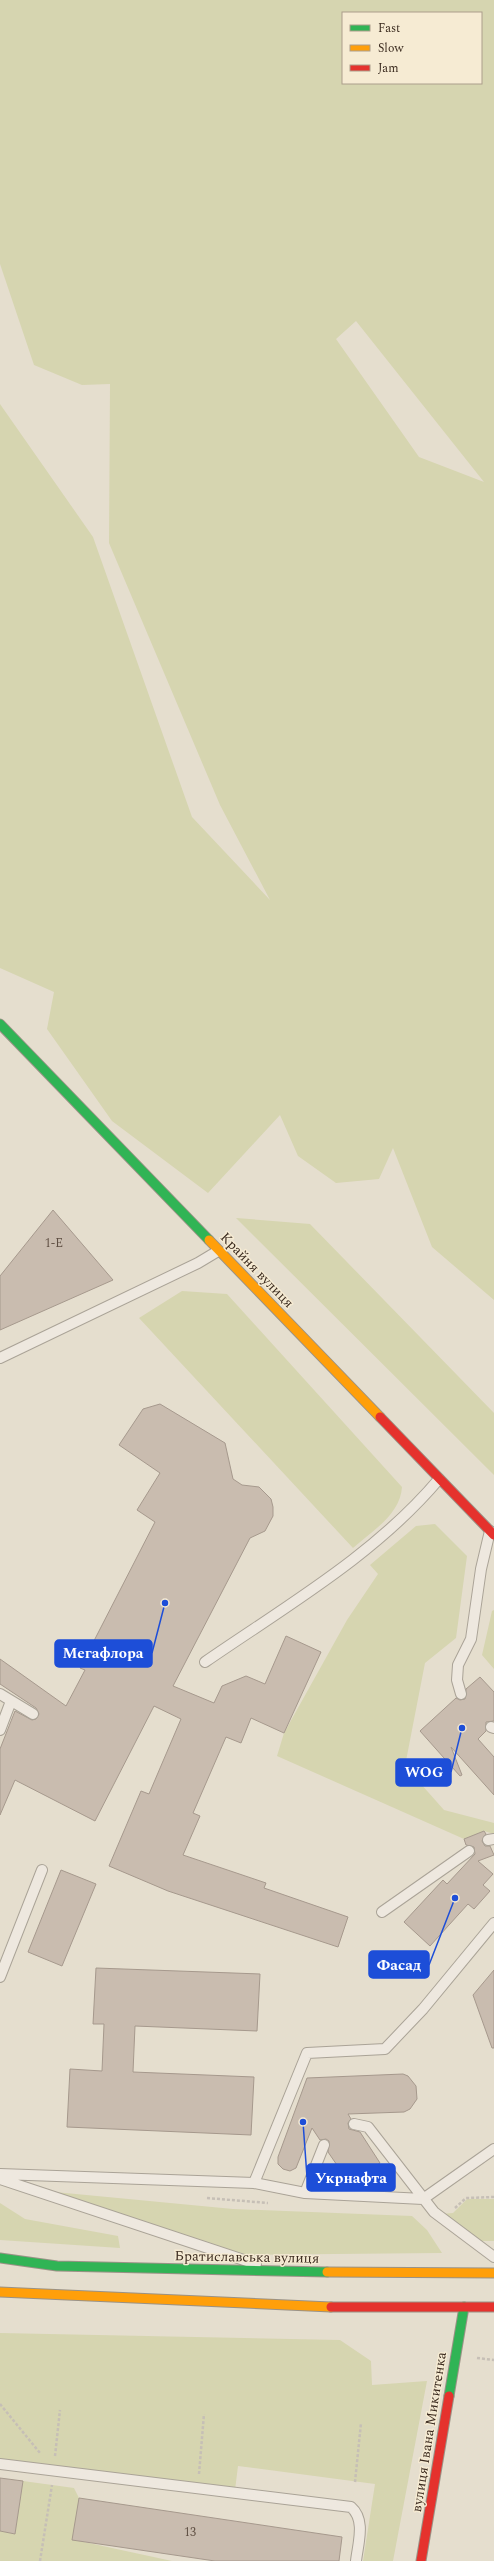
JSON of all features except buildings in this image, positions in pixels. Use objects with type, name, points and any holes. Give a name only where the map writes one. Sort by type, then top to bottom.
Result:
[{"type":"main road","name":"Крайня вулиця","points":[[0,1024],[439,1480],[492,1533]]},
{"type":"main road","name":"Братиславська вулиця","points":[[0,2258],[57,2266],[278,2272],[494,2273]]},
{"type":"main road","points":[[0,2292],[316,2307],[494,2307]]},
{"type":"main road","name":"вулиця Івана Микитенка","points":[[421,2561],[464,2307]]},
{"type":"lane","points":[[0,1358],[198,1263],[218,1251]]},
{"type":"lane","points":[[205,1662],[360,1556],[422,1500],[439,1480]]},
{"type":"lane","points":[[461,1694],[457,1680],[458,1665],[471,1639],[481,1569],[492,1533]]},
{"type":"lane","points":[[0,1695],[32,1714]]},
{"type":"lane","points":[[0,1730],[11,1701]]},
{"type":"lane","points":[[382,1912],[468,1851]]},
{"type":"lane","points":[[0,1976],[42,1870]]},
{"type":"lane","points":[[254,2183],[307,2053],[385,2049],[423,2009],[494,1923]]},
{"type":"lane","points":[[354,2124],[368,2127],[434,2212],[494,2257]]},
{"type":"lane","points":[[305,2193],[324,2145]]},
{"type":"lane","points":[[0,2174],[254,2183],[305,2193],[423,2199],[452,2180],[479,2158],[494,2149]]},
{"type":"lane","points":[[479,2158],[494,2159]]},
{"type":"lane","points":[[0,2179],[278,2272]]},
{"type":"lane","points":[[0,2464],[54,2474],[198,2487],[351,2507],[358,2513],[360,2526],[356,2561]]},
{"type":"path","points":[[451,2212],[466,2198],[494,2197]]},
{"type":"path","points":[[474,2358],[494,2360]]},
{"type":"path","points":[[0,2404],[54,2474]]},
{"type":"path","points":[[40,2561],[54,2474],[60,2410]]},
{"type":"path","points":[[198,2487],[204,2414]]},
{"type":"path","points":[[355,2482],[361,2423]]},
{"type":"green space","points":[[0,0],[494,0],[494,1300],[432,1247],[393,1148],[379,1179],[336,1183],[298,1156],[280,1115],[208,1193],[112,1121],[47,1029],[54,992],[0,968],[0,404],[93,537],[192,817],[270,900],[220,805],[109,543],[110,384],[82,385],[34,365],[0,264]],"holes":[[[356,321],[484,482],[419,457],[336,339]]]},
{"type":"green space","points":[[236,1218],[310,1224],[494,1413],[494,1475]]},
{"type":"green space","points":[[182,1291],[227,1294],[402,1487],[400,1497],[391,1514],[384,1522],[353,1548],[139,1318]]},
{"type":"green space","points":[[435,1524],[467,1556],[456,1638],[425,1663],[405,1766],[444,1810],[494,1823],[494,1834],[484,1831],[464,1839],[277,1756],[284,1733],[347,1620],[378,1574],[370,1565],[416,1526]]},
{"type":"green space","points":[[494,1610],[494,1669],[482,1655],[492,1611]]},
{"type":"green space","points":[[55,2192],[233,2209],[412,2216],[427,2230],[442,2253],[235,2255]]},
{"type":"green space","points":[[467,2199],[494,2199],[494,2241],[477,2241],[441,2214],[453,2213]]},
{"type":"green space","points":[[0,2203],[25,2219],[118,2236],[120,2248],[0,2240]]},
{"type":"green space","points":[[0,2333],[340,2340],[371,2361],[372,2385],[427,2381],[393,2561],[363,2561],[375,2484],[238,2466],[235,2490],[0,2462]]},
{"type":"green space","points":[[23,2481],[74,2488],[79,2498],[75,2540],[172,2561],[0,2561],[0,2531],[15,2534]]},
{"type":"traffic: fast","points":[[0,1024],[209,1240]]},
{"type":"traffic: fast","points":[[0,2258],[57,2266],[327,2272]]},
{"type":"traffic: fast","points":[[449,2396],[464,2307]]},
{"type":"traffic: slow","points":[[209,1240],[380,1417]]},
{"type":"traffic: slow","points":[[327,2272],[494,2273]]},
{"type":"traffic: slow","points":[[0,2292],[331,2307]]},
{"type":"traffic: jam","points":[[380,1417],[494,1535]]},
{"type":"traffic: jam","points":[[331,2307],[494,2307]]},
{"type":"traffic: jam","points":[[421,2561],[449,2396]]},
{"type":"place","name":"Мегафлора","points":[[165,1603]]},
{"type":"place","name":"WOG","points":[[462,1728]]},
{"type":"place","name":"Фасад","points":[[455,1898]]},
{"type":"place","name":"Укрнафта","points":[[303,2122]]}]
